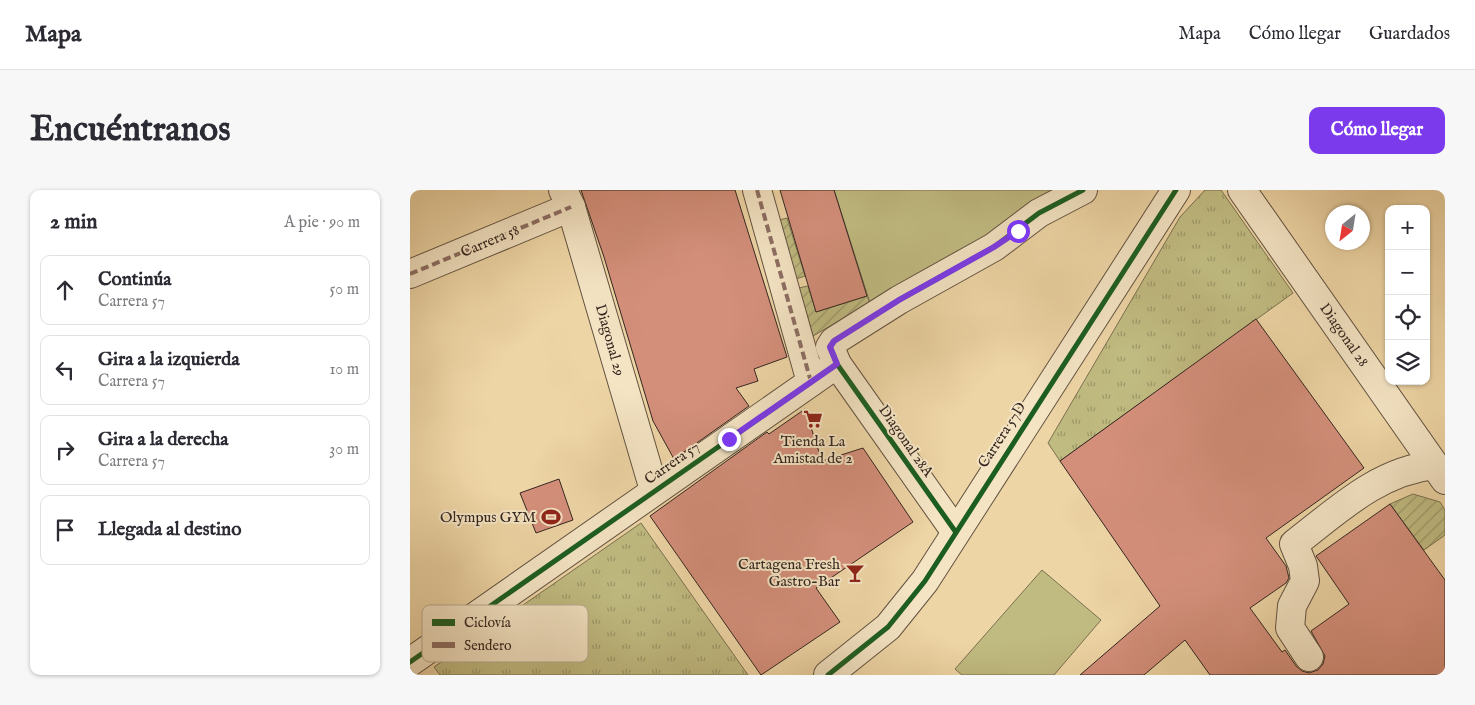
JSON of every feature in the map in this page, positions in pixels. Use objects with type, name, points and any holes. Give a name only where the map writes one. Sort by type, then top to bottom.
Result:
[{"type":"street","points":[[757,190],[811,382]]},
{"type":"street","points":[[837,364],[830,347],[834,341],[899,300],[994,247],[1039,213],[1083,190]]},
{"type":"street","name":"Carrera 57D","points":[[828,675],[888,627],[925,580],[1176,190]]},
{"type":"street","name":"Diagonal 28","points":[[1242,190],[1440,472]]},
{"type":"street","name":"Carrera 58","points":[[410,274],[567,199]]},
{"type":"street","name":"Diagonal 29","points":[[567,199],[654,490]]},
{"type":"street","name":"Carrera 57","points":[[491,605],[837,364]]},
{"type":"street","name":"Diagonal 28A","points":[[837,364],[955,531]]},
{"type":"street","points":[[1310,657],[1290,628],[1292,606],[1304,581],[1303,566],[1294,544],[1372,485],[1403,471],[1440,472]]},
{"type":"street","name":"Carrera 57","points":[[410,662],[422,654]]},
{"type":"green space","points":[[834,190],[1062,190],[1024,207],[985,236],[870,303]]},
{"type":"green space","points":[[1205,190],[1221,190],[1293,293],[1060,461],[1048,443],[1180,217]]},
{"type":"green space","points":[[787,218],[805,276],[796,279],[779,220]]},
{"type":"green space","points":[[808,286],[816,312],[867,296],[870,303],[813,336],[799,288]]},
{"type":"green space","points":[[1413,494],[1440,502],[1445,510],[1445,535],[1424,550],[1390,504]]},
{"type":"green space","points":[[641,523],[748,675],[440,675],[434,667],[441,662],[588,662],[588,605],[523,605]]},
{"type":"green space","points":[[1042,570],[1101,620],[1054,675],[962,675],[955,669]]},
{"type":"building","points":[[581,190],[735,190],[787,357],[754,369],[758,381],[736,388],[749,406],[674,459],[653,421],[604,257]]},
{"type":"building","points":[[780,190],[834,190],[867,296],[816,312]]},
{"type":"building","points":[[1256,319],[1364,468],[1266,538],[1286,566],[1289,578],[1286,583],[1250,608],[1282,652],[1285,650],[1296,666],[1302,671],[1309,673],[1318,670],[1323,664],[1325,656],[1311,631],[1349,604],[1316,556],[1390,504],[1445,580],[1445,675],[1210,675],[1185,640],[1144,675],[1080,675],[1160,606],[1060,461]]},
{"type":"building","points":[[805,409],[822,461],[863,448],[913,522],[816,588],[840,622],[761,675],[650,516],[767,432],[769,434]]},
{"type":"building","points":[[559,479],[573,520],[536,533],[520,493]]},
{"type":"marked path","points":[[757,190],[811,382]]},
{"type":"marked path","points":[[410,274],[571,207]]},
{"type":"cycle path","points":[[955,531],[837,364],[830,347],[834,341],[899,300],[994,247],[1039,213],[1083,190]]},
{"type":"cycle path","points":[[828,675],[888,627],[925,581],[1176,190]]},
{"type":"cycle path","points":[[492,605],[837,364]]},
{"type":"cycle path","points":[[410,662],[422,654]]},
{"type":"place","name":"Tienda La Amistad de 2","points":[[813,419]]},
{"type":"place","name":"Olympus GYM","points":[[551,517]]},
{"type":"place","name":"Cartagena Fresh Gastro-Bar","points":[[855,573]]},
{"type":"route","points":[[729,439],[837,364],[830,347],[834,341],[899,300],[994,247],[1018,231]]}]
